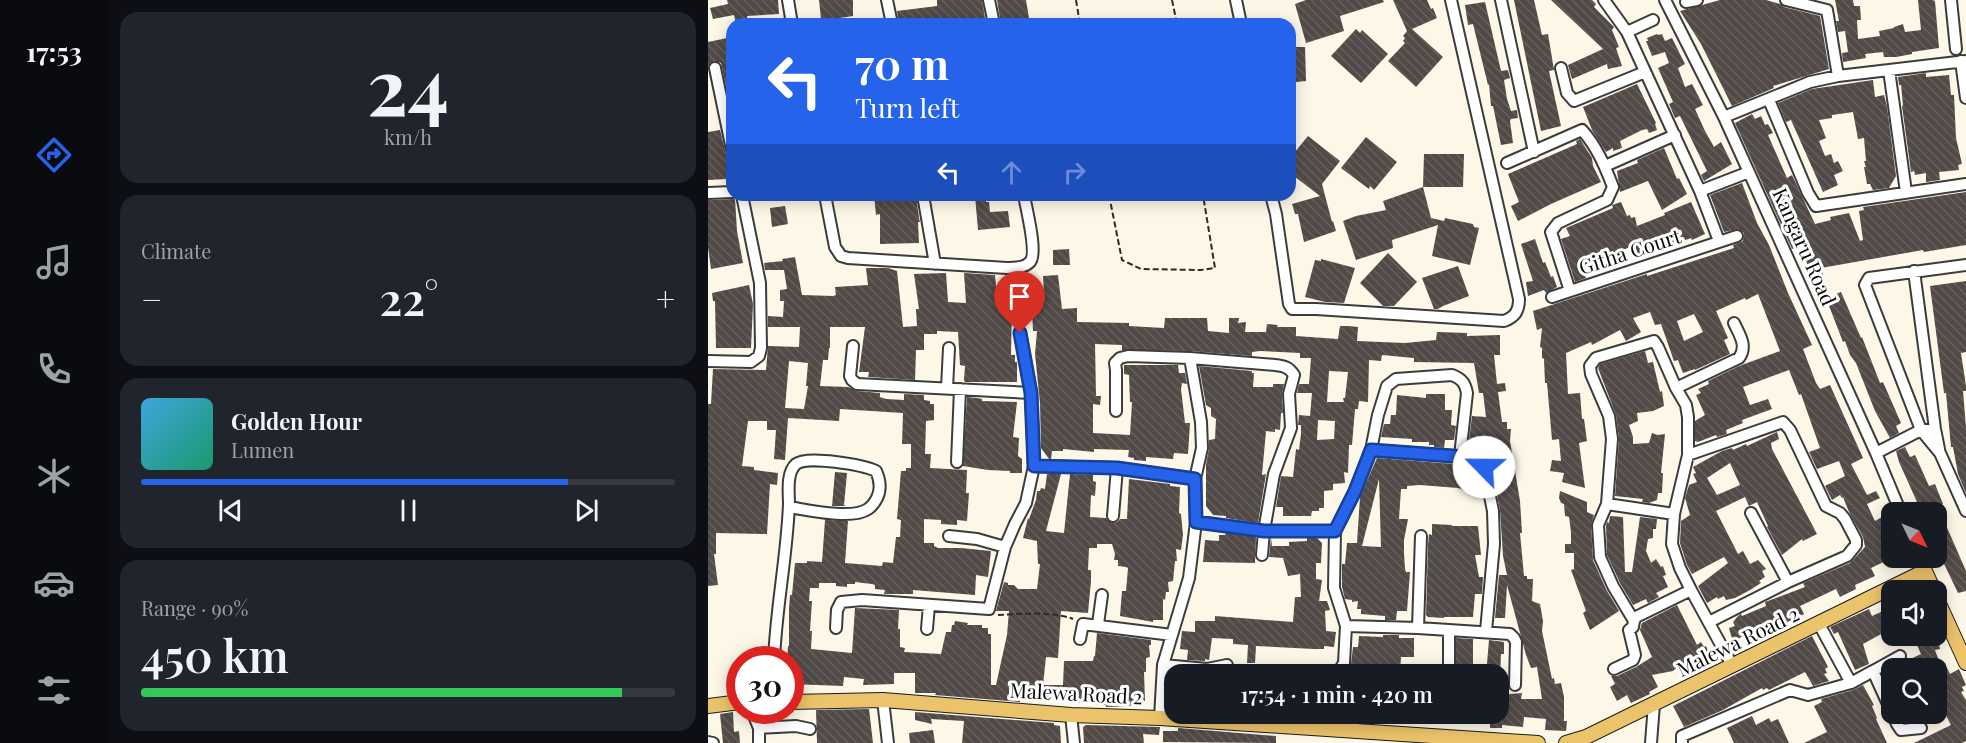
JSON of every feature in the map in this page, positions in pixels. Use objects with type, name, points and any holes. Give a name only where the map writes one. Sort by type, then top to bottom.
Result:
[{"type":"main road","name":"Malewa Road 2","points":[[1566,743],[1586,737],[1819,624],[1915,568]]},
{"type":"main road","points":[[1947,621],[1966,663]]},
{"type":"main road","name":"Malewa Road 2","points":[[804,702],[883,700],[1071,715],[1160,718],[1386,738],[1538,743]]},
{"type":"main road","points":[[708,706],[726,704]]},
{"type":"street","points":[[788,0],[791,18]]},
{"type":"street","points":[[887,0],[891,18]]},
{"type":"street","points":[[989,0],[993,18]]},
{"type":"street","points":[[1236,0],[1240,18]]},
{"type":"street","points":[[1273,201],[1289,304],[1292,309],[1504,321],[1516,314],[1519,299],[1451,0]]},
{"type":"street","points":[[1501,0],[1534,152]]},
{"type":"street","points":[[1604,0],[1627,33],[1700,191],[1719,241]]},
{"type":"street","name":"Kangaru Road","points":[[1665,0],[1684,6],[1692,41],[1724,117],[1896,502]]},
{"type":"street","points":[[1786,0],[1826,5],[1838,76]]},
{"type":"street","points":[[1951,0],[1956,49]]},
{"type":"street","points":[[1627,33],[1653,20]]},
{"type":"street","points":[[1724,117],[1810,82],[1838,76],[1964,61],[1966,98]]},
{"type":"street","points":[[715,68],[726,121]]},
{"type":"street","points":[[1562,68],[1567,93],[1574,100],[1645,72]]},
{"type":"street","points":[[1889,70],[1906,192]]},
{"type":"street","points":[[1769,100],[1808,193],[1816,206],[1966,184]]},
{"type":"street","points":[[1507,163],[1582,130],[1592,142],[1605,166],[1612,187],[1607,200],[1558,223],[1551,232],[1570,291]]},
{"type":"street","points":[[1605,166],[1675,135]]},
{"type":"street","points":[[1700,191],[1749,172]]},
{"type":"street","points":[[708,193],[726,192]]},
{"type":"street","points":[[708,360],[751,362],[759,356],[761,348],[760,283],[743,201]]},
{"type":"street","points":[[826,201],[835,247],[841,256],[1006,268],[1022,267],[1033,258],[1025,201]]},
{"type":"street","points":[[924,201],[935,264]]},
{"type":"street","name":"Githa Court","points":[[1552,297],[1737,236]]},
{"type":"street","points":[[1940,453],[1921,430],[1865,285],[1869,278],[1966,265]]},
{"type":"street","points":[[1914,271],[1940,453],[1966,511]]},
{"type":"street","points":[[1676,388],[1739,358],[1743,353],[1743,347],[1734,323]]},
{"type":"street","points":[[836,628],[837,610],[841,602],[862,600],[989,609],[1005,547],[1026,503],[1034,466],[1031,393],[1020,333]]},
{"type":"street","points":[[1634,621],[1613,586],[1600,557],[1598,525],[1607,504],[1612,439],[1610,416],[1591,374],[1590,366],[1596,358],[1654,341],[1686,405],[1688,417],[1688,455],[1674,514],[1672,544],[1680,568],[1732,665]]},
{"type":"street","points":[[852,346],[850,376],[854,382],[866,385],[1031,393]]},
{"type":"street","points":[[947,388],[949,348]]},
{"type":"street","points":[[1116,411],[1115,363],[1120,358],[1128,356],[1190,358],[1285,366],[1294,375],[1289,394],[1291,428],[1274,474],[1262,555]]},
{"type":"street","points":[[1160,718],[1163,665],[1189,578],[1196,522],[1195,479],[1202,448],[1201,422],[1190,358]]},
{"type":"street","points":[[1343,664],[1346,626],[1334,588],[1335,531],[1355,491],[1371,450],[1378,415],[1387,386],[1392,381],[1452,375],[1466,385],[1460,456]]},
{"type":"street","points":[[957,462],[960,389]]},
{"type":"street","points":[[1688,455],[1783,422],[1787,425],[1826,506],[1840,513],[1856,540],[1856,545],[1847,556],[1788,582],[1710,622]]},
{"type":"street","points":[[1876,453],[1921,430],[1935,429]]},
{"type":"street","points":[[1371,450],[1460,456],[1477,460],[1484,467],[1493,511],[1494,544],[1486,631]]},
{"type":"street","points":[[775,646],[790,477],[793,467],[809,460],[867,467],[876,471],[880,479],[878,496],[869,509],[858,513],[848,514],[789,507]]},
{"type":"street","points":[[1034,466],[1117,468],[1195,479]]},
{"type":"street","points":[[1113,516],[1117,468]]},
{"type":"street","points":[[1607,504],[1674,514]]},
{"type":"street","points":[[1751,513],[1788,582]]},
{"type":"street","points":[[1196,522],[1264,531],[1335,531]]},
{"type":"street","points":[[949,536],[977,539],[1005,547]]},
{"type":"street","points":[[1419,628],[1421,536]]},
{"type":"street","points":[[1614,669],[1633,660],[1635,655],[1629,630],[1633,627],[1636,617],[1691,590]]},
{"type":"street","points":[[1098,624],[1102,595]]},
{"type":"street","points":[[927,629],[929,605]]},
{"type":"street","points":[[1080,639],[1083,624],[1098,624],[1172,635]]},
{"type":"street","points":[[1819,624],[1851,683]]},
{"type":"street","points":[[1346,626],[1486,631],[1510,634],[1516,642],[1515,685]]},
{"type":"street","points":[[1449,630],[1449,664]]},
{"type":"street","points":[[1682,743],[1682,736],[1790,690],[1808,695],[1851,683],[1900,656]]},
{"type":"street","points":[[1873,671],[1901,730],[1921,728]]},
{"type":"street","points":[[883,700],[888,743]]},
{"type":"street","points":[[1651,743],[1654,704]]},
{"type":"street","points":[[1071,715],[1074,743]]},
{"type":"street","points":[[757,724],[759,743]]},
{"type":"street","points":[[759,728],[796,726],[810,729]]},
{"type":"street","points":[[708,742],[713,743]]},
{"type":"path","points":[[1076,0],[1079,18]]},
{"type":"path","points":[[1172,0],[1176,18]]},
{"type":"path","points":[[1109,201],[1122,260],[1141,269],[1201,270],[1215,268],[1204,201]]},
{"type":"path","points":[[989,609],[994,615],[1065,616]]},
{"type":"building","points":[[727,0],[778,0],[779,14],[747,16],[747,18],[735,18],[734,15],[713,19],[710,8],[728,4]]},
{"type":"building","points":[[819,0],[853,0],[853,16],[821,18]]},
{"type":"building","points":[[937,0],[982,0],[985,18],[898,18],[897,11],[937,6]]},
{"type":"building","points":[[997,0],[1026,0],[1029,18],[1000,18]]},
{"type":"building","points":[[1306,0],[1383,0],[1384,2],[1340,16],[1344,31],[1306,43],[1295,4]]},
{"type":"building","points":[[1393,0],[1427,0],[1437,18],[1412,29],[1443,57],[1416,87],[1388,61],[1405,43],[1403,36],[1407,31]]},
{"type":"building","points":[[1514,0],[1534,0],[1542,35],[1548,34],[1554,70],[1549,71],[1561,126],[1541,131]]},
{"type":"building","points":[[1551,0],[1592,0],[1596,4],[1594,7],[1614,27],[1612,30],[1619,47],[1616,48],[1622,66],[1608,69],[1607,64],[1572,79],[1568,65],[1603,49]]},
{"type":"building","points":[[1720,0],[1766,0],[1820,16],[1829,69],[1773,86],[1774,88],[1732,106],[1701,44],[1680,11]]},
{"type":"building","points":[[1835,0],[1853,0],[1854,6],[1860,6],[1861,20],[1857,20],[1858,39],[1880,36],[1879,31],[1903,24],[1905,32],[1921,30],[1918,0],[1933,0],[1935,1],[1939,48],[1896,57],[1884,57],[1883,52],[1865,54],[1866,58],[1843,62],[1842,53],[1848,52],[1845,31],[1838,32],[1836,21],[1839,21]]},
{"type":"building","points":[[1485,2],[1501,71],[1508,70],[1510,78],[1504,80],[1507,99],[1511,111],[1517,110],[1518,118],[1510,121],[1513,143],[1501,145],[1493,106],[1491,106],[1489,84],[1473,24],[1468,25],[1465,5]]},
{"type":"building","points":[[1356,29],[1360,33],[1362,30],[1388,54],[1361,83],[1331,56]]},
{"type":"building","points":[[1662,34],[1665,41],[1672,38],[1685,64],[1678,68],[1685,87],[1692,84],[1703,105],[1695,109],[1705,131],[1714,147],[1721,142],[1732,164],[1704,181],[1701,175],[1707,171],[1680,116],[1675,118],[1669,104],[1673,102],[1658,68],[1669,63],[1665,52],[1652,56],[1646,41],[1648,41],[1647,38]]},
{"type":"building","points":[[726,38],[726,86],[721,63],[714,61],[708,66],[708,42]]},
{"type":"building","points":[[1296,47],[1305,47],[1306,81],[1296,82]]},
{"type":"building","points":[[1926,73],[1926,77],[1949,75],[1951,95],[1954,95],[1956,138],[1962,164],[1958,165],[1959,170],[1939,172],[1940,180],[1926,182],[1926,173],[1915,175],[1914,171],[1911,172],[1901,85],[1899,85],[1898,77]]},
{"type":"building","points":[[1873,80],[1875,97],[1884,95],[1887,107],[1896,176],[1889,188],[1873,190],[1870,184],[1867,184],[1864,167],[1866,167],[1864,161],[1866,161],[1864,138],[1858,139],[1853,112],[1832,115],[1832,118],[1819,120],[1826,138],[1819,141],[1825,156],[1831,154],[1834,163],[1838,161],[1843,171],[1834,175],[1838,185],[1823,192],[1791,120],[1786,122],[1778,103],[1812,89]]},
{"type":"building","points":[[1637,84],[1656,123],[1657,130],[1649,133],[1647,129],[1642,130],[1620,141],[1622,148],[1613,151],[1613,148],[1606,152],[1592,130],[1583,107]]},
{"type":"building","points":[[1752,114],[1755,119],[1761,116],[1765,125],[1768,124],[1773,133],[1768,135],[1787,178],[1792,175],[1815,224],[1831,220],[1830,217],[1849,213],[1860,241],[1863,240],[1859,211],[1864,210],[1863,207],[1966,192],[1966,245],[1821,268],[1823,275],[1810,278],[1803,245],[1792,249],[1735,123]]},
{"type":"building","points":[[720,130],[726,154],[726,179],[708,180],[708,132]]},
{"type":"building","points":[[1308,136],[1340,161],[1322,184],[1336,231],[1304,242],[1298,214],[1295,214],[1292,204],[1320,196],[1296,178],[1296,151]]},
{"type":"building","points":[[1366,137],[1397,162],[1374,190],[1370,186],[1369,189],[1341,168]]},
{"type":"building","points":[[1580,139],[1592,158],[1593,166],[1601,182],[1518,221],[1511,206],[1519,202],[1508,174],[1577,144],[1576,141]]},
{"type":"building","points":[[1664,148],[1677,179],[1679,178],[1687,194],[1662,210],[1648,181],[1620,192],[1617,171],[1638,163],[1637,160]]},
{"type":"building","points":[[1424,154],[1464,154],[1463,187],[1423,187]]},
{"type":"building","points":[[1742,183],[1757,223],[1769,245],[1812,345],[1803,349],[1816,383],[1820,389],[1830,385],[1863,458],[1851,464],[1867,495],[1876,491],[1880,498],[1867,504],[1875,521],[1881,518],[1881,563],[1871,568],[1875,576],[1855,585],[1856,589],[1840,597],[1836,589],[1800,606],[1804,614],[1773,629],[1767,621],[1751,629],[1756,638],[1746,642],[1743,636],[1733,642],[1729,628],[1735,626],[1733,622],[1738,616],[1766,606],[1765,602],[1805,587],[1803,583],[1850,563],[1865,547],[1863,537],[1843,497],[1840,495],[1832,500],[1825,486],[1845,476],[1839,461],[1817,469],[1809,452],[1820,448],[1801,394],[1799,395],[1789,370],[1743,387],[1750,405],[1768,399],[1772,409],[1742,420],[1743,423],[1726,430],[1727,434],[1695,441],[1695,421],[1705,415],[1696,395],[1701,393],[1698,389],[1709,384],[1708,381],[1739,366],[1780,351],[1758,294],[1716,311],[1728,338],[1724,340],[1730,354],[1695,370],[1683,373],[1678,360],[1674,361],[1661,324],[1655,325],[1650,312],[1633,318],[1641,332],[1626,341],[1620,330],[1592,345],[1591,342],[1566,353],[1568,394],[1580,393],[1582,419],[1584,419],[1587,441],[1579,443],[1585,488],[1562,482],[1564,473],[1550,471],[1552,460],[1561,461],[1559,439],[1552,440],[1544,359],[1540,347],[1542,328],[1537,330],[1533,311],[1734,248],[1733,245],[1743,241],[1744,233],[1738,229],[1724,232],[1710,195]],"holes":[[[1694,314],[1703,332],[1684,341],[1677,321]]]},
{"type":"building","points":[[1423,187],[1431,218],[1444,221],[1445,218],[1473,224],[1474,227],[1479,228],[1470,265],[1432,256],[1438,225],[1392,240],[1393,248],[1356,260],[1343,221],[1386,210],[1383,201]]},
{"type":"building","points":[[708,200],[735,201],[737,231],[743,263],[711,269],[708,247]]},
{"type":"building","points":[[875,201],[917,201],[920,222],[918,222],[919,243],[880,244],[880,214],[876,215]]},
{"type":"building","points":[[975,201],[989,202],[990,212],[1008,211],[1010,227],[978,230]]},
{"type":"building","points":[[1621,202],[1627,216],[1635,217],[1637,226],[1691,202],[1705,234],[1661,249],[1660,245],[1638,254],[1634,245],[1582,269],[1586,278],[1575,282],[1561,239],[1570,236],[1566,228],[1613,208],[1612,205]]},
{"type":"building","points":[[785,206],[788,224],[772,227],[770,208]]},
{"type":"building","points":[[1535,239],[1543,263],[1545,262],[1557,287],[1546,293],[1544,290],[1528,296],[1526,282],[1533,281],[1521,244]]},
{"type":"building","points":[[1069,249],[1070,265],[1053,265],[1053,250]]},
{"type":"building","points":[[1388,253],[1417,282],[1394,306],[1383,306],[1360,283]]},
{"type":"building","points":[[795,257],[802,295],[833,296],[836,295],[835,287],[868,285],[866,268],[888,268],[897,271],[903,327],[917,326],[916,309],[919,309],[914,274],[946,273],[948,302],[966,303],[964,273],[995,275],[998,308],[1012,308],[1011,355],[1015,355],[1015,362],[1017,362],[1017,382],[965,382],[965,366],[960,365],[958,332],[937,331],[937,334],[924,334],[924,350],[916,350],[915,380],[868,377],[869,372],[859,372],[865,327],[830,327],[828,360],[823,360],[820,386],[848,387],[857,391],[880,393],[880,397],[886,399],[904,400],[904,394],[924,395],[924,400],[934,404],[934,420],[926,421],[925,454],[931,454],[930,468],[967,470],[966,493],[969,493],[967,521],[957,520],[957,525],[941,524],[941,520],[924,519],[924,543],[934,543],[934,546],[938,548],[991,551],[988,577],[976,575],[975,595],[913,590],[913,594],[884,594],[885,590],[875,589],[875,585],[872,584],[855,582],[855,584],[847,584],[847,587],[836,586],[836,583],[819,583],[819,588],[810,588],[811,649],[852,653],[855,608],[899,610],[900,647],[905,648],[904,652],[941,654],[946,632],[951,632],[955,621],[968,623],[967,625],[982,625],[982,628],[988,628],[988,634],[991,634],[991,685],[996,685],[1007,635],[1009,611],[996,611],[1004,582],[1018,589],[1037,589],[1040,564],[1038,564],[1037,541],[1023,538],[1037,491],[1041,488],[1045,489],[1047,474],[1061,474],[1046,531],[1064,533],[1070,474],[1093,475],[1093,481],[1096,482],[1095,496],[1091,495],[1090,517],[1106,518],[1112,523],[1120,519],[1127,519],[1129,479],[1170,484],[1170,486],[1180,487],[1179,513],[1183,535],[1181,550],[1176,549],[1177,561],[1175,561],[1173,581],[1168,582],[1169,592],[1166,592],[1165,600],[1163,599],[1163,620],[1153,620],[1153,622],[1120,616],[1122,591],[1126,591],[1128,568],[1118,566],[1118,560],[1114,560],[1112,544],[1097,544],[1097,548],[1089,548],[1088,570],[1091,570],[1091,581],[1088,613],[1061,611],[1058,658],[1046,657],[1043,685],[1063,685],[1064,661],[1093,661],[1097,633],[1151,640],[1150,657],[1146,658],[1146,672],[1144,672],[1145,701],[1131,702],[1131,706],[1106,707],[1106,705],[1069,702],[1070,697],[1020,698],[1020,702],[915,693],[915,673],[894,673],[894,684],[863,685],[864,679],[844,677],[843,686],[804,685],[804,646],[789,646],[790,595],[792,595],[795,563],[822,562],[825,520],[848,521],[845,563],[882,566],[883,562],[893,563],[896,537],[900,537],[901,520],[897,519],[901,471],[911,468],[911,444],[902,444],[903,413],[840,409],[839,421],[788,418],[785,460],[774,459],[776,430],[767,430],[767,421],[748,421],[742,466],[778,473],[777,485],[770,484],[767,534],[716,533],[716,554],[714,554],[718,585],[708,586],[708,404],[711,404],[713,369],[766,370],[768,346],[799,347],[800,327],[768,327],[768,316],[783,317],[784,301],[780,301],[780,290],[787,289],[784,270],[765,270],[764,263],[783,261],[782,259]],"holes":[[[789,361],[808,363],[806,386],[808,386],[804,409],[785,408]]]},
{"type":"building","points":[[1321,259],[1355,268],[1344,303],[1325,302],[1305,297],[1315,260],[1321,261]]},
{"type":"building","points":[[1458,266],[1469,296],[1434,309],[1422,278]]},
{"type":"building","points":[[1058,275],[1062,309],[1077,308],[1077,322],[1129,323],[1129,326],[1164,328],[1165,318],[1207,318],[1208,331],[1229,333],[1229,318],[1239,318],[1238,323],[1246,322],[1245,332],[1266,332],[1267,324],[1278,325],[1277,327],[1296,327],[1296,336],[1338,339],[1340,326],[1349,326],[1358,327],[1357,341],[1405,343],[1436,340],[1437,332],[1467,333],[1467,336],[1500,335],[1500,355],[1494,355],[1497,384],[1505,383],[1506,391],[1498,392],[1502,422],[1507,422],[1507,429],[1511,429],[1510,441],[1520,501],[1524,576],[1527,576],[1527,579],[1533,579],[1532,601],[1540,604],[1542,631],[1552,679],[1554,678],[1555,684],[1561,683],[1564,697],[1566,731],[1545,730],[1546,719],[1524,717],[1523,727],[1502,725],[1502,728],[1490,728],[1490,724],[1509,724],[1509,694],[1522,693],[1521,699],[1542,699],[1537,667],[1531,668],[1526,655],[1507,585],[1505,618],[1495,618],[1499,575],[1507,575],[1503,556],[1500,510],[1488,446],[1477,446],[1477,441],[1469,440],[1472,416],[1486,417],[1483,393],[1479,393],[1474,363],[1414,362],[1414,358],[1382,355],[1381,361],[1369,360],[1368,402],[1359,401],[1358,409],[1355,409],[1352,445],[1349,445],[1348,473],[1344,472],[1345,483],[1333,484],[1333,490],[1324,491],[1324,508],[1312,511],[1311,516],[1283,516],[1283,507],[1276,507],[1281,476],[1293,477],[1296,449],[1299,450],[1301,434],[1301,425],[1298,425],[1299,415],[1310,416],[1312,393],[1297,393],[1299,384],[1309,384],[1311,358],[1300,358],[1300,353],[1260,351],[1252,352],[1252,356],[1190,351],[1122,350],[1122,345],[1095,344],[1096,396],[1101,396],[1100,405],[1093,404],[1093,433],[1130,435],[1132,402],[1130,402],[1129,375],[1124,374],[1124,365],[1178,365],[1179,373],[1185,373],[1187,384],[1182,383],[1181,389],[1185,423],[1190,423],[1188,454],[1174,453],[1173,459],[1146,457],[1146,461],[1128,457],[1129,450],[1094,449],[1094,452],[1063,449],[1063,451],[1052,451],[1051,459],[1049,459],[1041,448],[1040,403],[1035,354],[1037,331],[1033,331],[1032,310],[1038,308],[1037,293],[1044,293],[1043,276]],"holes":[[[1329,371],[1348,372],[1344,402],[1327,402]],[[1318,420],[1335,421],[1334,439],[1317,440]]]},
{"type":"building","points":[[1966,281],[1966,352],[1961,353],[1966,386],[1966,391],[1963,391],[1966,428],[1966,493],[1958,474],[1953,447],[1951,447],[1946,393],[1944,393],[1930,286]]},
{"type":"building","points":[[749,285],[753,304],[751,348],[716,348],[715,301],[713,301],[712,293]]},
{"type":"building","points":[[1841,292],[1880,383],[1883,382],[1901,423],[1896,426],[1899,433],[1890,438],[1875,411],[1856,363],[1845,341],[1843,342],[1826,298]]},
{"type":"building","points":[[1645,351],[1648,363],[1653,362],[1664,406],[1653,411],[1637,413],[1638,421],[1629,425],[1633,444],[1649,443],[1652,433],[1665,434],[1661,473],[1663,473],[1662,493],[1658,493],[1657,500],[1649,503],[1642,502],[1643,499],[1615,496],[1619,439],[1616,415],[1598,368],[1600,364]]},
{"type":"building","points":[[1199,366],[1252,371],[1254,373],[1253,387],[1273,387],[1273,384],[1284,384],[1280,430],[1266,431],[1262,475],[1266,474],[1258,523],[1213,515],[1206,506],[1206,464],[1209,440],[1215,439],[1216,419],[1211,416],[1211,408],[1206,405]]},
{"type":"building","points":[[1426,394],[1445,394],[1445,410],[1452,410],[1451,425],[1456,426],[1454,440],[1445,440],[1444,448],[1429,445],[1429,442],[1412,442],[1412,439],[1381,437],[1384,424],[1390,424],[1391,415],[1396,415],[1397,395],[1426,398]]},
{"type":"building","points":[[967,397],[982,399],[982,401],[1017,402],[1013,437],[1019,438],[1018,456],[1022,459],[1022,473],[963,466]]},
{"type":"building","points":[[1777,432],[1779,439],[1771,443],[1772,449],[1817,534],[1803,541],[1802,539],[1782,555],[1757,502],[1749,506],[1745,497],[1716,511],[1738,554],[1743,551],[1750,564],[1758,560],[1766,569],[1762,571],[1765,577],[1759,581],[1761,583],[1750,590],[1735,598],[1726,600],[1724,596],[1718,599],[1717,597],[1707,603],[1698,586],[1728,563],[1724,557],[1692,574],[1680,543],[1681,521],[1690,515],[1685,498],[1689,485],[1697,482],[1693,474],[1696,473],[1693,467],[1722,451],[1732,448],[1733,450],[1746,444],[1747,446]],"holes":[[[1730,463],[1740,485],[1717,495],[1707,478]]]},
{"type":"building","points":[[1905,447],[1910,457],[1915,455],[1929,486],[1935,484],[1942,502],[1917,502],[1896,451]]},
{"type":"building","points":[[1377,458],[1467,465],[1466,491],[1458,488],[1420,485],[1401,489],[1399,519],[1408,519],[1404,553],[1405,569],[1406,572],[1410,572],[1407,611],[1397,611],[1396,620],[1385,620],[1385,616],[1361,614],[1361,609],[1357,609],[1358,601],[1352,602],[1352,600],[1345,599],[1342,587],[1342,564],[1345,564],[1347,543],[1357,543],[1360,497]],"holes":[[[1379,479],[1381,547],[1362,546]]]},
{"type":"building","points":[[835,472],[847,473],[844,505],[846,506],[832,506]]},
{"type":"building","points":[[1560,491],[1587,502],[1587,512],[1594,515],[1591,525],[1593,560],[1619,611],[1590,630],[1583,613],[1586,611],[1571,570],[1574,569],[1574,553],[1565,553],[1565,544],[1571,544],[1571,532],[1569,517],[1565,516],[1564,504],[1559,498]]},
{"type":"building","points":[[1610,516],[1623,517],[1625,572],[1632,572],[1640,517],[1657,519],[1656,529],[1653,529],[1653,538],[1648,539],[1646,551],[1651,563],[1656,559],[1661,567],[1663,566],[1666,575],[1663,576],[1668,587],[1656,593],[1659,597],[1648,603],[1646,599],[1633,605],[1607,555],[1606,526]]},
{"type":"building","points":[[1432,524],[1478,526],[1481,555],[1475,555],[1479,577],[1483,577],[1482,594],[1475,594],[1473,617],[1444,618],[1426,615],[1428,545],[1429,534],[1432,535]]},
{"type":"building","points":[[1947,528],[1966,571],[1966,591],[1958,593],[1946,568]]},
{"type":"building","points":[[1226,533],[1256,537],[1255,563],[1203,562],[1205,540],[1219,541],[1219,535]]},
{"type":"building","points":[[1271,538],[1272,546],[1289,546],[1289,542],[1307,541],[1307,538],[1317,538],[1322,543],[1321,563],[1316,563],[1316,579],[1322,580],[1319,601],[1327,601],[1330,610],[1325,611],[1326,631],[1336,632],[1334,647],[1324,646],[1324,649],[1314,649],[1256,646],[1255,663],[1247,663],[1248,645],[1233,644],[1233,639],[1212,638],[1209,660],[1187,660],[1188,650],[1180,649],[1182,631],[1195,632],[1195,621],[1215,621],[1215,616],[1293,622],[1295,597],[1301,597],[1300,574],[1288,576],[1283,558],[1269,557]]},
{"type":"building","points":[[1677,605],[1697,645],[1701,642],[1704,647],[1706,646],[1711,658],[1699,664],[1700,667],[1687,672],[1682,663],[1673,671],[1652,675],[1658,687],[1649,692],[1650,694],[1631,703],[1627,695],[1617,701],[1610,687],[1615,684],[1611,676],[1617,676],[1652,657],[1640,630],[1642,623]]},
{"type":"building","points":[[1869,609],[1872,616],[1881,612],[1881,634],[1863,644],[1869,664],[1855,670],[1838,632],[1834,634],[1830,627]]},
{"type":"building","points":[[1383,635],[1399,635],[1399,638],[1414,638],[1414,657],[1401,657],[1400,664],[1351,664],[1353,647],[1358,647],[1359,636],[1383,637]]},
{"type":"building","points":[[1812,636],[1828,667],[1825,669],[1827,673],[1824,674],[1829,681],[1813,686],[1805,672],[1769,690],[1762,688],[1723,710],[1684,727],[1673,706]]},
{"type":"building","points":[[1456,638],[1473,639],[1473,664],[1455,664]]},
{"type":"building","points":[[1489,640],[1504,642],[1504,654],[1501,654],[1501,664],[1487,664]]},
{"type":"building","points":[[1917,646],[1939,646],[1940,649],[1935,650],[1938,658],[1912,658],[1921,654]]},
{"type":"building","points":[[1947,668],[1950,674],[1959,669],[1966,685],[1962,687],[1964,691],[1961,692],[1966,700],[1966,741],[1962,743],[1914,743],[1951,725],[1947,718]]},
{"type":"building","points":[[1863,685],[1874,705],[1872,706],[1876,719],[1887,743],[1804,743],[1827,732],[1814,706],[1822,702],[1821,699]]},
{"type":"building","points":[[869,709],[873,743],[817,743],[816,710]]},
{"type":"building","points":[[915,712],[1054,723],[1060,726],[1061,743],[962,743],[964,721],[931,719],[932,724],[915,720]]},
{"type":"building","points":[[726,713],[726,724],[734,724],[734,732],[739,731],[740,743],[723,743],[720,714]]},
{"type":"building","points":[[1752,716],[1756,725],[1769,718],[1771,722],[1778,719],[1789,743],[1734,743],[1727,728]]},
{"type":"building","points":[[1086,725],[1160,727],[1159,735],[1143,734],[1144,743],[1084,743],[1083,727]]},
{"type":"building","points":[[1178,728],[1276,736],[1276,743],[1163,742],[1163,731],[1178,731]]},
{"type":"building","points":[[933,730],[935,743],[910,743],[909,733]]},
{"type":"route","points":[[1020,333],[1031,393],[1034,466],[1117,468],[1195,479],[1196,522],[1264,531],[1335,531],[1355,491],[1371,450],[1466,457],[1477,460],[1484,467]]}]
